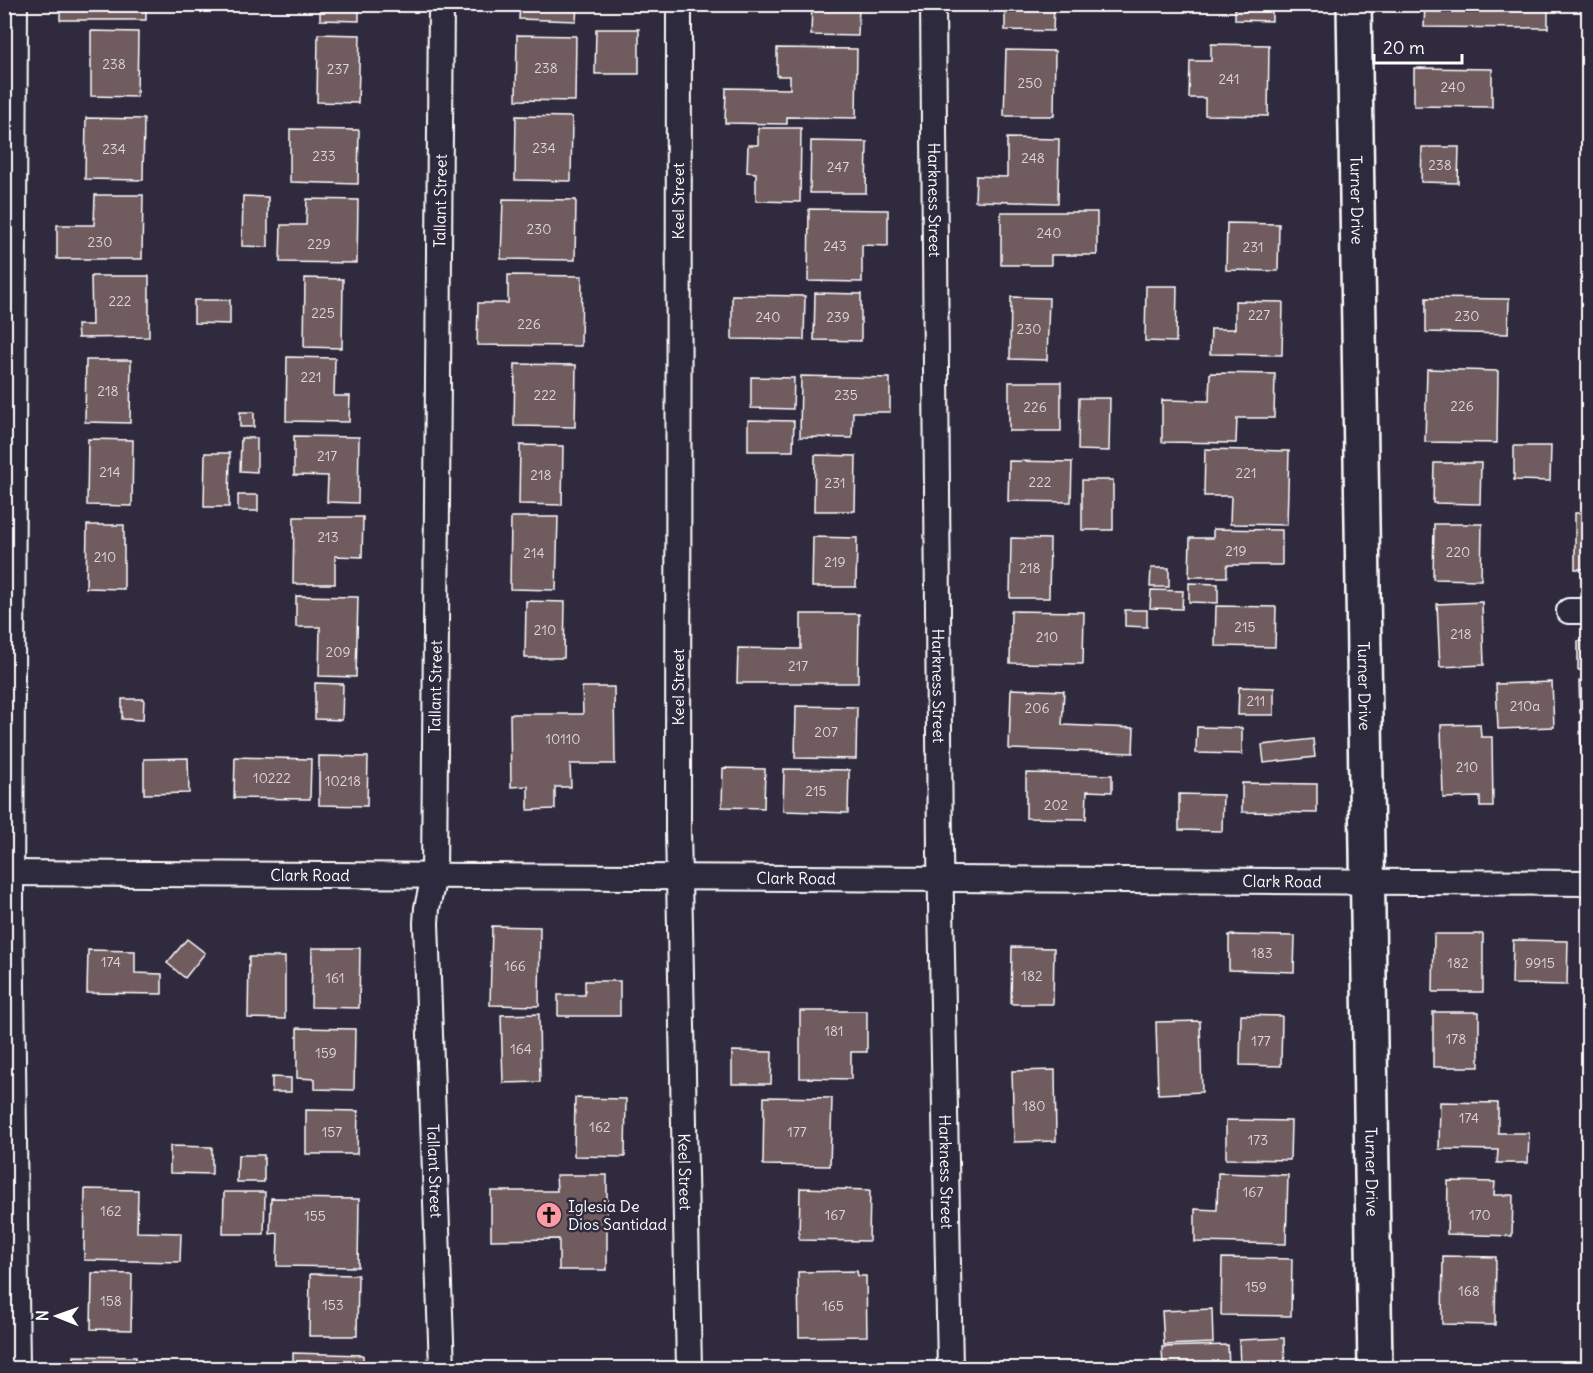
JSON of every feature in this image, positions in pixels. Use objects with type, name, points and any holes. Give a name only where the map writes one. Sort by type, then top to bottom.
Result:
[{"type":"street","points":[[15,4],[8,873],[17,1368]]},
{"type":"street","name":"Tallant Street","points":[[441,4],[434,876],[426,923],[442,1368]]},
{"type":"street","name":"Keel Street","points":[[679,4],[679,876],[689,1368]]},
{"type":"street","name":"Harkness Street","points":[[933,4],[941,877],[950,1368]]},
{"type":"street","name":"Turner Drive","points":[[1354,4],[1375,1368]]},
{"type":"street","name":"Clark Road","points":[[8,873],[941,877],[1588,883]]},
{"type":"building","points":[[60,4],[146,4],[146,20],[60,20]]},
{"type":"building","points":[[320,4],[359,4],[359,21],[320,20]]},
{"type":"building","points":[[520,4],[577,4],[576,21],[519,19]]},
{"type":"building","points":[[812,4],[859,4],[858,36],[811,35]]},
{"type":"building","points":[[1005,4],[1054,4],[1053,31],[1005,30]]},
{"type":"building","points":[[1235,4],[1272,4],[1272,21],[1235,20]]},
{"type":"building","points":[[1425,4],[1548,4],[1548,28],[1424,27]]},
{"type":"building","points":[[596,29],[639,29],[639,74],[595,74]]},
{"type":"building","points":[[91,31],[138,32],[137,97],[91,96]]},
{"type":"building","points":[[318,34],[360,35],[358,103],[317,102]]},
{"type":"building","points":[[517,35],[576,36],[575,101],[516,100]]},
{"type":"building","points":[[1211,44],[1269,45],[1268,116],[1205,115],[1205,98],[1189,98],[1190,61],[1211,61]]},
{"type":"building","points":[[777,48],[857,49],[856,118],[787,117],[787,124],[725,123],[726,88],[790,89],[790,76],[777,76]]},
{"type":"building","points":[[1006,50],[1055,51],[1054,116],[1004,116]]},
{"type":"building","points":[[1414,68],[1492,69],[1492,107],[1414,106]]},
{"type":"building","points":[[516,116],[572,117],[571,181],[515,180]]},
{"type":"building","points":[[86,118],[144,119],[143,180],[85,179]]},
{"type":"building","points":[[758,128],[801,128],[800,202],[756,201],[756,173],[747,172],[748,145],[758,145]]},
{"type":"building","points":[[290,129],[359,130],[358,184],[290,182]]},
{"type":"building","points":[[1007,138],[1059,139],[1058,203],[975,201],[976,176],[1007,177]]},
{"type":"building","points":[[811,141],[867,142],[866,193],[810,193]]},
{"type":"building","points":[[1422,147],[1459,147],[1458,183],[1421,182]]},
{"type":"building","points":[[95,195],[143,195],[142,259],[57,259],[57,225],[94,225]]},
{"type":"building","points":[[243,196],[268,197],[268,247],[242,246]]},
{"type":"building","points":[[307,199],[358,200],[357,263],[280,262],[281,225],[306,225]]},
{"type":"building","points":[[503,199],[576,200],[575,260],[501,259]]},
{"type":"building","points":[[809,209],[888,210],[888,246],[862,245],[862,282],[808,281]]},
{"type":"building","points":[[1001,212],[1097,212],[1097,255],[1051,255],[1051,265],[1001,265]]},
{"type":"building","points":[[1227,223],[1279,224],[1278,271],[1226,270]]},
{"type":"building","points":[[508,275],[582,276],[581,346],[477,345],[478,303],[508,303]]},
{"type":"building","points":[[91,276],[149,276],[149,337],[78,338],[77,325],[92,325]]},
{"type":"building","points":[[305,278],[343,279],[342,348],[304,347]]},
{"type":"building","points":[[1146,286],[1177,286],[1176,342],[1145,341]]},
{"type":"building","points":[[815,293],[861,294],[861,341],[814,340]]},
{"type":"building","points":[[732,295],[805,296],[804,340],[732,339]]},
{"type":"building","points":[[1011,297],[1049,298],[1047,360],[1010,359]]},
{"type":"building","points":[[1426,298],[1509,299],[1508,334],[1426,332]]},
{"type":"building","points":[[194,300],[230,300],[230,324],[194,323]]},
{"type":"building","points":[[1235,301],[1283,302],[1282,355],[1210,354],[1211,329],[1235,329]]},
{"type":"building","points":[[287,357],[335,358],[334,396],[350,396],[349,422],[286,421]]},
{"type":"building","points":[[86,360],[131,360],[130,423],[85,422]]},
{"type":"building","points":[[515,364],[576,365],[575,427],[514,426]]},
{"type":"building","points":[[1427,369],[1498,371],[1497,443],[1425,442]]},
{"type":"building","points":[[1210,373],[1275,374],[1274,418],[1237,418],[1236,443],[1162,442],[1162,400],[1209,401]]},
{"type":"building","points":[[801,376],[890,378],[890,412],[853,412],[852,438],[800,437]]},
{"type":"building","points":[[751,377],[794,378],[793,409],[751,408]]},
{"type":"building","points":[[1009,382],[1061,382],[1061,431],[1009,431]]},
{"type":"building","points":[[1079,398],[1110,398],[1109,451],[1078,450]]},
{"type":"building","points":[[240,412],[254,412],[254,427],[240,427]]},
{"type":"building","points":[[748,420],[794,421],[793,451],[748,451]]},
{"type":"building","points":[[294,436],[359,437],[358,503],[327,502],[328,476],[294,475]]},
{"type":"building","points":[[241,438],[257,438],[257,472],[240,471]]},
{"type":"building","points":[[88,439],[133,440],[132,506],[87,505]]},
{"type":"building","points":[[520,445],[563,446],[562,505],[519,504]]},
{"type":"building","points":[[1514,446],[1551,446],[1550,481],[1514,480]]},
{"type":"building","points":[[1205,449],[1289,451],[1287,525],[1230,524],[1231,496],[1204,496]]},
{"type":"building","points":[[205,453],[230,453],[229,507],[204,507]]},
{"type":"building","points":[[815,455],[856,456],[855,511],[814,511]]},
{"type":"building","points":[[1009,461],[1072,462],[1071,502],[1008,501]]},
{"type":"building","points":[[1434,463],[1481,463],[1480,504],[1433,503]]},
{"type":"building","points":[[1082,480],[1113,480],[1113,530],[1082,530]]},
{"type":"building","points":[[238,495],[258,495],[258,511],[238,511]]},
{"type":"building","points":[[1575,513],[1588,513],[1588,569],[1575,569]]},
{"type":"building","points":[[294,517],[363,517],[362,557],[335,556],[335,584],[293,584]]},
{"type":"building","points":[[511,517],[558,517],[556,590],[510,589]]},
{"type":"building","points":[[1434,524],[1482,524],[1481,580],[1433,579]]},
{"type":"building","points":[[87,525],[124,525],[124,589],[86,588]]},
{"type":"building","points":[[1213,529],[1282,530],[1282,565],[1227,565],[1227,577],[1189,577],[1190,538],[1213,538]]},
{"type":"building","points":[[813,537],[857,538],[856,587],[812,587]]},
{"type":"building","points":[[1011,538],[1050,539],[1049,598],[1010,598]]},
{"type":"building","points":[[1151,568],[1169,568],[1169,587],[1150,587]]},
{"type":"building","points":[[1189,583],[1218,584],[1218,603],[1189,602]]},
{"type":"building","points":[[1151,590],[1183,591],[1182,609],[1150,608]]},
{"type":"building","points":[[296,596],[358,597],[356,677],[319,676],[320,627],[296,627]]},
{"type":"building","points":[[526,601],[565,602],[564,658],[525,658]]},
{"type":"building","points":[[1482,602],[1484,665],[1440,667],[1437,604]]},
{"type":"building","points":[[1216,606],[1276,607],[1275,647],[1215,646]]},
{"type":"building","points":[[1125,610],[1147,610],[1147,627],[1125,626]]},
{"type":"building","points":[[1011,611],[1084,612],[1083,664],[1010,663]]},
{"type":"building","points":[[801,614],[859,614],[858,683],[737,683],[738,648],[801,649]]},
{"type":"building","points":[[1578,641],[1588,641],[1588,670],[1578,670]]},
{"type":"building","points":[[1579,681],[1588,681],[1588,713],[1580,713]]},
{"type":"building","points":[[1552,682],[1554,727],[1498,729],[1496,684]]},
{"type":"building","points":[[315,683],[343,684],[342,720],[315,719]]},
{"type":"building","points":[[582,687],[614,687],[615,764],[570,764],[571,787],[555,787],[555,809],[528,810],[528,786],[511,787],[510,714],[583,714]]},
{"type":"building","points":[[1239,687],[1274,688],[1274,715],[1238,715]]},
{"type":"building","points":[[1011,689],[1064,691],[1062,725],[1134,728],[1133,753],[1009,749]]},
{"type":"building","points":[[122,699],[144,699],[143,720],[122,719]]},
{"type":"building","points":[[796,706],[857,707],[856,759],[795,758]]},
{"type":"building","points":[[1580,722],[1588,722],[1588,753],[1581,753]]},
{"type":"building","points":[[1480,724],[1481,737],[1492,737],[1493,807],[1480,807],[1480,797],[1443,798],[1441,725]]},
{"type":"building","points":[[1197,727],[1242,728],[1242,754],[1196,753]]},
{"type":"building","points":[[1313,739],[1315,757],[1264,763],[1262,745]]},
{"type":"building","points":[[319,756],[368,757],[367,806],[319,805]]},
{"type":"building","points":[[235,757],[311,759],[310,799],[234,798]]},
{"type":"building","points":[[188,758],[189,793],[144,794],[144,759]]},
{"type":"building","points":[[1582,759],[1588,759],[1588,792],[1582,792]]},
{"type":"building","points":[[723,768],[765,769],[764,808],[722,807]]},
{"type":"building","points":[[784,769],[849,770],[848,813],[783,811]]},
{"type":"building","points":[[1026,773],[1112,775],[1112,792],[1087,791],[1086,819],[1026,818]]},
{"type":"building","points":[[1242,783],[1317,784],[1317,813],[1242,812]]},
{"type":"building","points":[[1179,794],[1223,795],[1222,831],[1179,830]]},
{"type":"building","points":[[1583,799],[1588,799],[1588,832],[1583,832]]},
{"type":"building","points":[[492,926],[540,927],[539,1006],[490,1005]]},
{"type":"building","points":[[1434,934],[1483,934],[1483,992],[1433,992]]},
{"type":"building","points":[[1229,935],[1295,936],[1294,972],[1229,970]]},
{"type":"building","points":[[187,939],[205,953],[185,978],[167,963]]},
{"type":"building","points":[[1513,940],[1568,941],[1567,985],[1512,984]]},
{"type":"building","points":[[1012,947],[1054,948],[1053,1004],[1011,1004]]},
{"type":"building","points":[[312,948],[360,948],[359,1008],[311,1007]]},
{"type":"building","points":[[88,950],[135,951],[135,973],[162,974],[162,994],[87,993]]},
{"type":"building","points":[[249,957],[285,957],[285,1019],[248,1018]]},
{"type":"building","points":[[585,981],[620,981],[620,1016],[558,1016],[558,995],[585,995]]},
{"type":"building","points":[[800,1011],[867,1011],[867,1052],[851,1052],[851,1079],[800,1078]]},
{"type":"building","points":[[1433,1012],[1479,1012],[1479,1067],[1433,1067]]},
{"type":"building","points":[[539,1014],[540,1082],[503,1083],[501,1015]]},
{"type":"building","points":[[1241,1015],[1282,1016],[1281,1066],[1240,1065]]},
{"type":"building","points":[[1200,1021],[1202,1092],[1158,1094],[1156,1022]]},
{"type":"building","points":[[297,1028],[355,1029],[354,1090],[315,1089],[315,1079],[297,1078]]},
{"type":"building","points":[[732,1051],[772,1052],[771,1084],[732,1084]]},
{"type":"building","points":[[1055,1070],[1056,1141],[1014,1142],[1012,1071]]},
{"type":"building","points":[[272,1077],[291,1078],[291,1092],[272,1092]]},
{"type":"building","points":[[764,1097],[832,1098],[830,1166],[763,1165]]},
{"type":"building","points":[[575,1098],[626,1099],[625,1157],[574,1156]]},
{"type":"building","points":[[1440,1102],[1498,1103],[1498,1133],[1529,1133],[1528,1163],[1497,1163],[1498,1150],[1439,1149]]},
{"type":"building","points":[[306,1110],[358,1111],[357,1154],[306,1154]]},
{"type":"building","points":[[1226,1120],[1291,1121],[1290,1160],[1226,1159]]},
{"type":"building","points":[[170,1146],[212,1147],[212,1174],[170,1173]]},
{"type":"building","points":[[238,1155],[264,1155],[264,1182],[237,1182]]},
{"type":"building","points":[[1218,1173],[1288,1175],[1286,1244],[1195,1242],[1195,1209],[1217,1210]]},
{"type":"building","name":"Iglesia De Dios Santidad","points":[[556,1175],[607,1175],[607,1270],[559,1270],[559,1239],[491,1240],[491,1191],[557,1191]]},
{"type":"building","points":[[1448,1181],[1495,1182],[1494,1195],[1513,1195],[1512,1236],[1447,1234]]},
{"type":"building","points":[[800,1188],[870,1190],[869,1241],[799,1240]]},
{"type":"building","points":[[85,1189],[138,1190],[137,1232],[181,1233],[180,1262],[84,1260]]},
{"type":"building","points":[[224,1192],[265,1192],[264,1234],[223,1234]]},
{"type":"building","points":[[271,1198],[359,1199],[358,1267],[277,1266],[278,1233],[270,1234]]},
{"type":"building","points":[[1443,1256],[1496,1257],[1495,1325],[1442,1324]]},
{"type":"building","points":[[1222,1258],[1292,1259],[1291,1316],[1221,1315]]},
{"type":"building","points":[[857,1271],[858,1276],[866,1276],[867,1336],[799,1337],[798,1272]]},
{"type":"building","points":[[92,1273],[132,1274],[131,1330],[91,1329]]},
{"type":"building","points":[[310,1274],[358,1275],[357,1336],[309,1336]]},
{"type":"building","points":[[1212,1309],[1213,1343],[1164,1345],[1162,1311]]},
{"type":"building","points":[[1284,1338],[1285,1368],[1240,1368],[1239,1340]]},
{"type":"building","points":[[1228,1345],[1229,1368],[1163,1368],[1162,1347]]},
{"type":"building","points":[[293,1353],[363,1355],[363,1368],[293,1368]]},
{"type":"building","points":[[74,1356],[136,1357],[136,1368],[74,1368]]},
{"type":"place","name":"Iglesia De Dios Santidad","points":[[549,1215]]}]
